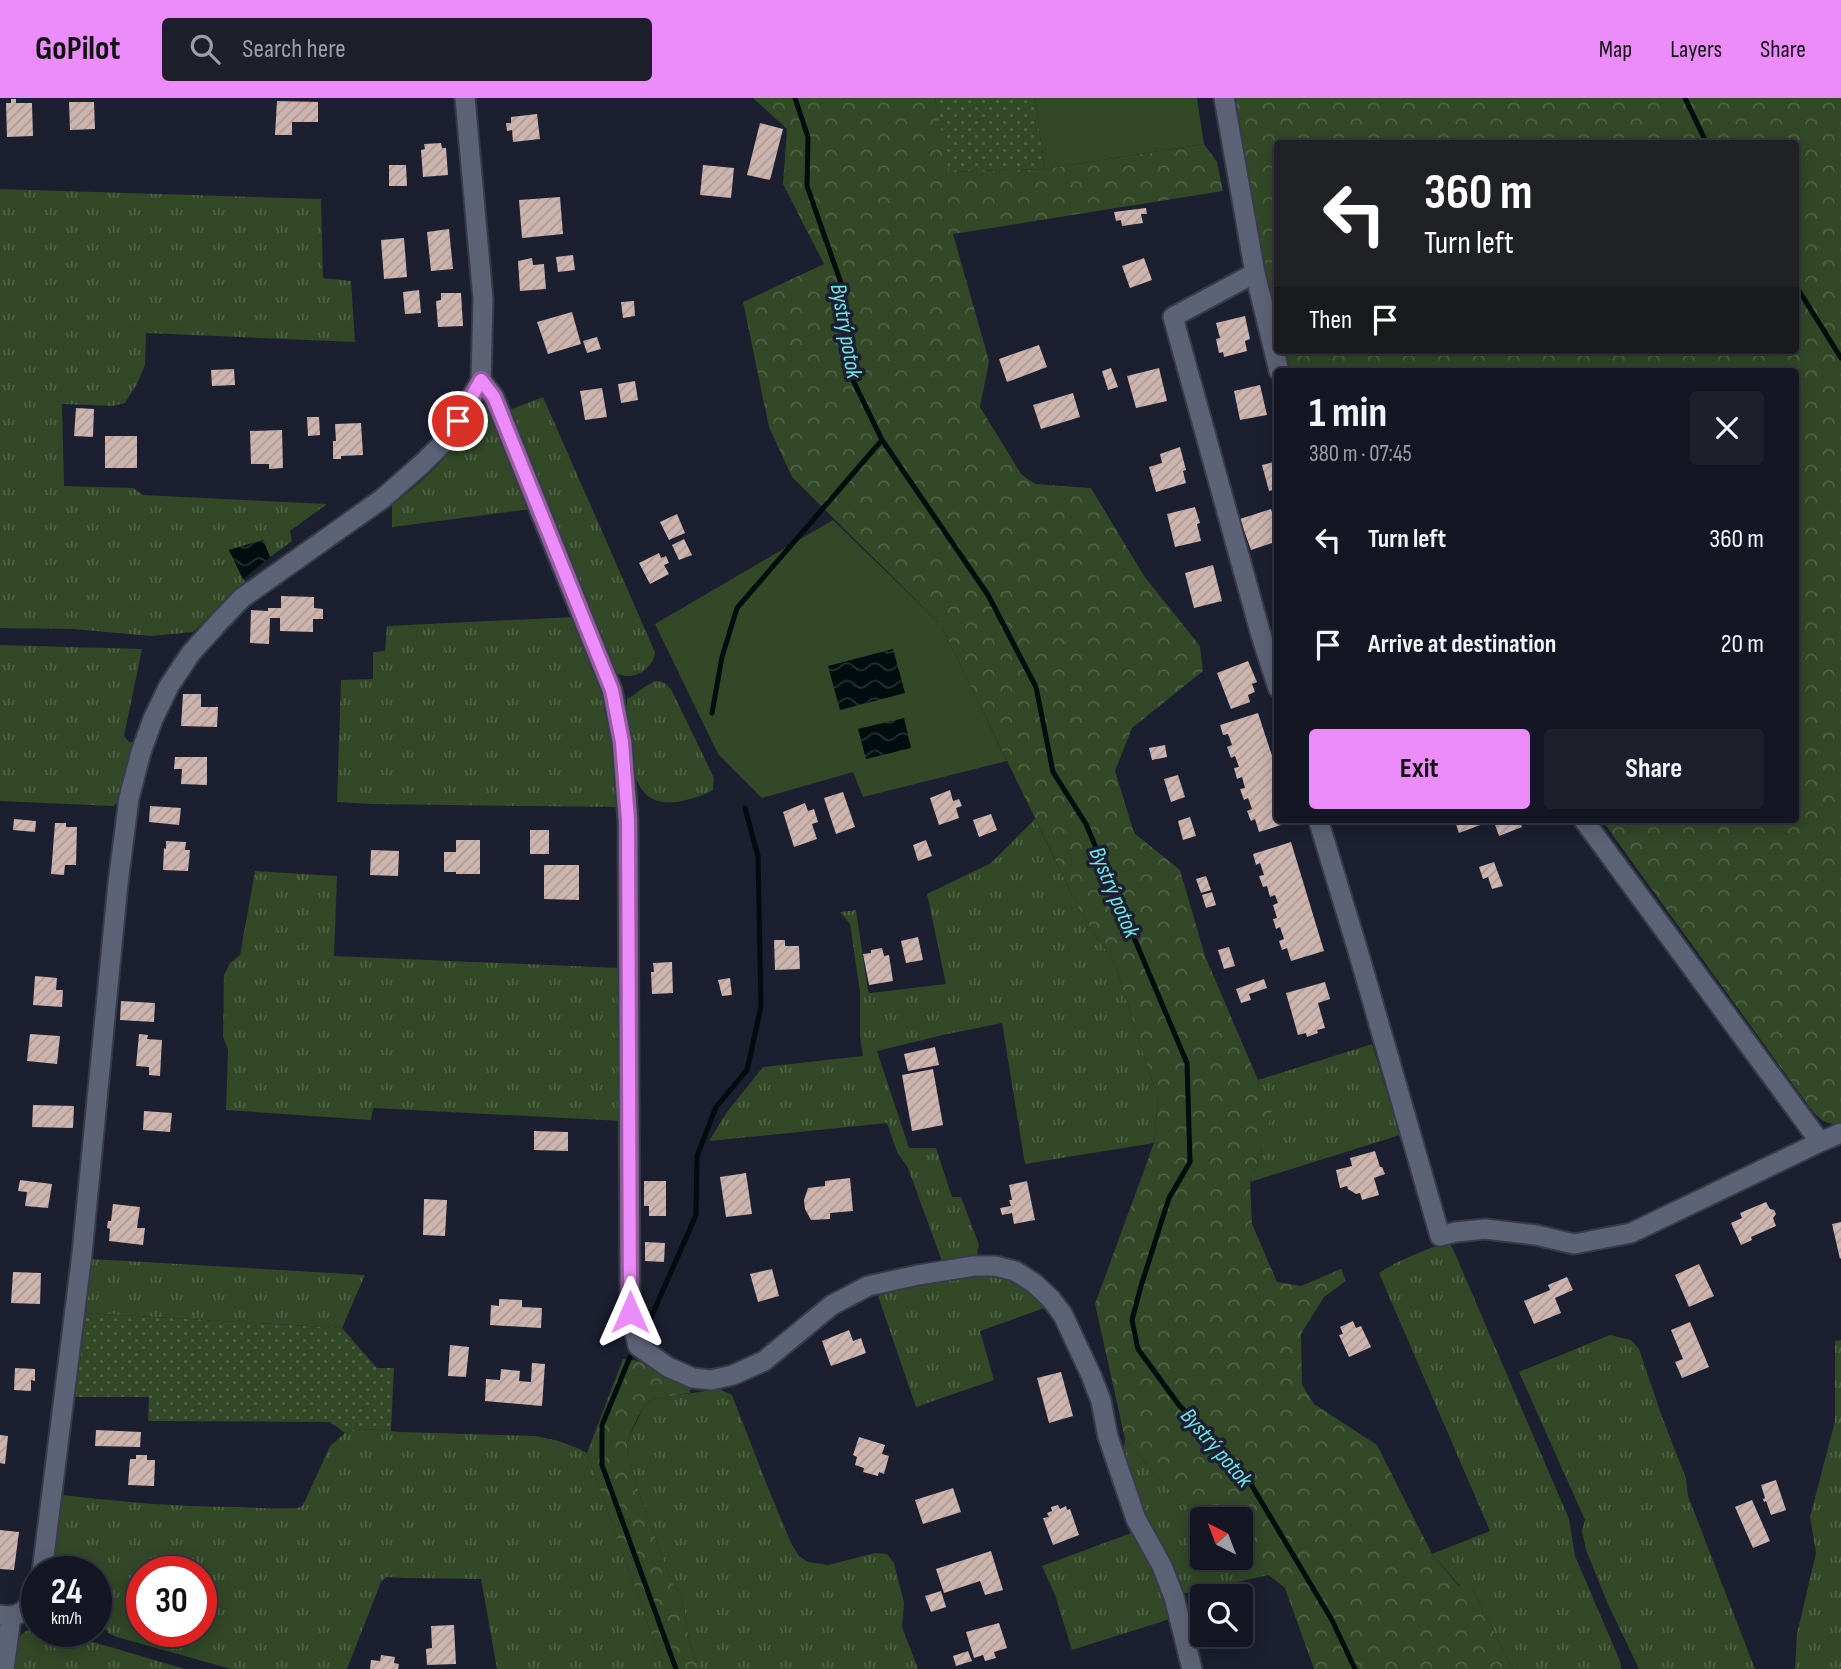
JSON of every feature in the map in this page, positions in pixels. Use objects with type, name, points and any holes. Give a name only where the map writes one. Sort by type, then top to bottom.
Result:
[{"type":"street","points":[[44,1556],[82,1254],[121,858],[129,798],[145,741],[169,685],[191,653],[219,622],[242,598],[382,499],[423,463],[451,435],[481,380],[483,299],[465,98]]},
{"type":"street","points":[[1224,98],[1255,272],[1274,350]]},
{"type":"street","points":[[1255,272],[1173,317],[1274,676]]},
{"type":"street","points":[[481,380],[494,397],[612,690],[622,742],[628,820],[630,1312],[638,1346],[668,1367],[693,1378],[711,1380],[733,1375],[764,1361],[832,1305],[868,1286],[974,1266],[995,1266],[1014,1271],[1034,1283],[1063,1315],[1091,1375],[1101,1401],[1108,1437],[1136,1519],[1162,1566],[1174,1597],[1192,1669]]},
{"type":"street","points":[[1319,823],[1440,1236],[1485,1229],[1535,1235],[1574,1244],[1630,1233],[1841,1133]]},
{"type":"street","points":[[1586,823],[1820,1142]]},
{"type":"street","points":[[4,1669],[6,1616]]},
{"type":"green space","points":[[753,98],[935,98],[950,172],[1045,169],[1204,144],[1217,162],[1223,191],[953,234],[989,361],[980,407],[1021,474],[1035,484],[1091,488],[1144,576],[1200,646],[1203,671],[1132,728],[1115,771],[1134,833],[1180,870],[1205,956],[1258,1080],[1259,1089],[1272,1108],[1265,1142],[1250,1182],[1252,1224],[1277,1282],[1301,1286],[1341,1269],[1346,1281],[1324,1297],[1301,1334],[1302,1385],[1314,1404],[1377,1445],[1432,1554],[1459,1586],[1471,1586],[1513,1669],[1314,1669],[1285,1588],[1253,1563],[1253,1507],[1190,1507],[1190,1512],[1125,1439],[1095,1304],[1154,1143],[1158,1099],[1115,964],[1082,915],[941,625],[792,477],[769,427],[743,302],[824,264],[783,184],[787,129]]},
{"type":"green space","points":[[935,98],[1035,98],[1045,169],[949,172]]},
{"type":"green space","points":[[1035,98],[1197,98],[1204,144],[1045,169]]},
{"type":"green space","points":[[1231,98],[1841,98],[1841,1122],[1829,1123],[1813,1112],[1604,823],[1799,823],[1799,368],[1290,368],[1286,354],[1799,354],[1799,140],[1274,140],[1274,307]]},
{"type":"green space","points":[[0,189],[321,199],[323,278],[351,281],[355,342],[146,333],[145,365],[125,403],[112,406],[62,404],[64,486],[133,488],[143,495],[327,504],[290,531],[292,541],[270,557],[263,540],[229,550],[245,582],[193,632],[151,636],[74,629],[0,628]]},
{"type":"green space","points":[[543,397],[655,652],[650,664],[640,673],[627,676],[615,672],[509,410]]},
{"type":"green space","points":[[478,403],[488,404],[532,509],[392,527],[392,504],[442,460],[462,434]]},
{"type":"green space","points":[[833,520],[941,625],[1007,761],[863,797],[853,772],[762,798],[718,754],[655,624]]},
{"type":"green space","points":[[574,617],[603,691],[614,752],[618,807],[337,802],[341,680],[373,679],[373,652],[385,651],[387,626]]},
{"type":"green space","points":[[0,645],[142,649],[124,736],[129,742],[137,742],[122,799],[113,806],[0,801]]},
{"type":"green space","points":[[655,681],[663,682],[671,689],[714,778],[713,790],[706,794],[682,801],[658,801],[649,797],[638,782],[630,749],[627,699]]},
{"type":"green space","points":[[1035,819],[1082,915],[1115,964],[1158,1099],[1154,1143],[1025,1164],[1002,1023],[877,1051],[909,1148],[936,1148],[952,1197],[961,1197],[979,1245],[977,1255],[943,1264],[908,1168],[897,1152],[887,1123],[709,1141],[727,1112],[763,1067],[863,1056],[860,1037],[860,992],[850,924],[840,912],[856,910],[870,993],[946,984],[927,894],[991,863]]},
{"type":"green space","points":[[255,871],[337,876],[334,956],[620,968],[622,1121],[373,1108],[371,1120],[226,1110],[228,1050],[223,1037],[224,975],[230,963],[240,955]]},
{"type":"green space","points":[[1372,1044],[1400,1135],[1250,1182],[1265,1142],[1258,1080]]},
{"type":"green space","points":[[1448,1242],[1569,1519],[1575,1556],[1621,1669],[1513,1669],[1471,1586],[1460,1586],[1432,1554],[1490,1531],[1379,1273],[1412,1255]]},
{"type":"green space","points":[[92,1259],[365,1275],[342,1328],[86,1313]]},
{"type":"green space","points":[[975,1272],[1014,1282],[1047,1307],[980,1331],[994,1380],[916,1407],[878,1296],[905,1285]]},
{"type":"green space","points":[[86,1313],[342,1328],[377,1368],[394,1368],[391,1431],[365,1429],[345,1433],[330,1422],[148,1421],[149,1397],[75,1397]]},
{"type":"green space","points":[[1610,1335],[1631,1340],[1639,1349],[1686,1478],[1688,1496],[1755,1669],[1639,1669],[1607,1602],[1586,1550],[1582,1531],[1585,1520],[1519,1372]]},
{"type":"green space","points":[[1841,1340],[1841,1669],[1795,1669],[1797,1634],[1816,1553],[1810,1517],[1835,1421],[1835,1341]]},
{"type":"green space","points":[[623,1359],[640,1361],[690,1385],[690,1393],[658,1398],[644,1407],[629,1437],[627,1449],[640,1496],[671,1581],[683,1602],[690,1643],[699,1669],[664,1669],[587,1453]]},
{"type":"green space","points":[[719,1389],[732,1395],[791,1543],[799,1556],[808,1562],[828,1565],[875,1553],[887,1554],[894,1563],[904,1603],[902,1627],[918,1669],[699,1669],[690,1643],[683,1602],[671,1581],[640,1496],[627,1449],[629,1437],[644,1407],[650,1401]]},
{"type":"green space","points":[[365,1429],[535,1436],[562,1442],[587,1453],[664,1669],[497,1669],[481,1579],[386,1577],[381,1582],[347,1669],[231,1669],[153,1647],[217,1647],[217,1556],[126,1556],[126,1640],[112,1635],[112,1556],[54,1556],[62,1495],[173,1505],[298,1508],[305,1501],[330,1446],[345,1433]]},
{"type":"green space","points":[[1125,1439],[1190,1512],[1190,1570],[1253,1570],[1253,1562],[1269,1575],[1227,1584],[1190,1584],[1190,1592],[1181,1594],[1133,1488],[1123,1454]]},
{"type":"green space","points":[[1134,1532],[1148,1555],[1173,1618],[1072,1650],[1055,1595],[1042,1566]]},
{"type":"green space","points":[[21,1635],[21,1647],[110,1647],[185,1669],[12,1669]]},
{"type":"water","points":[[263,540],[270,557],[243,579],[229,550]]},
{"type":"water","points":[[893,649],[905,693],[840,710],[828,666]]},
{"type":"water","points":[[904,718],[911,748],[866,759],[858,729]]},
{"type":"building","points":[[11,99],[16,99],[16,103],[32,103],[33,136],[7,137],[6,103],[11,103]]},
{"type":"building","points":[[277,101],[318,102],[318,122],[292,122],[292,135],[275,135]]},
{"type":"building","points":[[69,102],[94,102],[95,129],[70,130]]},
{"type":"building","points":[[537,114],[540,139],[513,142],[512,130],[507,131],[506,123],[511,123],[511,117]]},
{"type":"building","points":[[760,123],[783,129],[770,180],[747,175]]},
{"type":"building","points":[[441,143],[442,148],[446,148],[448,175],[423,177],[421,150],[425,149],[424,144]]},
{"type":"building","points":[[389,165],[406,165],[407,186],[389,186]]},
{"type":"building","points":[[703,165],[734,168],[731,198],[700,195]]},
{"type":"building","points":[[560,197],[563,234],[522,238],[519,200]]},
{"type":"building","points":[[1146,208],[1147,214],[1141,214],[1143,223],[1122,226],[1121,220],[1116,221],[1114,212]]},
{"type":"building","points":[[449,229],[453,269],[431,271],[427,232]]},
{"type":"building","points":[[404,238],[407,277],[384,279],[381,240]]},
{"type":"building","points":[[573,255],[575,270],[558,272],[556,257]]},
{"type":"building","points":[[532,258],[533,265],[544,264],[546,289],[520,291],[518,261]]},
{"type":"building","points":[[1144,258],[1152,280],[1130,288],[1122,266]]},
{"type":"building","points":[[419,290],[421,313],[405,314],[403,292]]},
{"type":"building","points":[[441,293],[461,293],[463,326],[438,327],[436,301],[441,300]]},
{"type":"building","points":[[634,301],[635,316],[623,318],[621,302]]},
{"type":"building","points":[[572,312],[581,344],[548,354],[537,322]]},
{"type":"building","points":[[1245,316],[1250,339],[1245,341],[1247,351],[1224,357],[1223,352],[1219,353],[1216,339],[1220,338],[1216,323]]},
{"type":"building","points":[[597,337],[601,349],[587,353],[583,341]]},
{"type":"building","points":[[1039,345],[1047,367],[1007,382],[999,359]]},
{"type":"building","points":[[1111,368],[1118,387],[1108,390],[1102,371]]},
{"type":"building","points":[[1159,368],[1167,401],[1136,408],[1127,376]]},
{"type":"building","points":[[234,369],[235,385],[212,386],[211,370]]},
{"type":"building","points":[[635,381],[638,400],[621,403],[618,384]]},
{"type":"building","points":[[1260,385],[1267,415],[1240,420],[1234,391]]},
{"type":"building","points":[[602,388],[607,417],[585,420],[580,391]]},
{"type":"building","points":[[1073,393],[1080,417],[1041,429],[1033,405]]},
{"type":"building","points":[[76,408],[94,409],[93,437],[74,436]]},
{"type":"building","points":[[307,417],[319,417],[320,435],[308,436]]},
{"type":"building","points":[[361,423],[363,455],[333,459],[335,424]]},
{"type":"building","points":[[282,430],[283,468],[269,469],[269,464],[251,464],[250,431]]},
{"type":"building","points":[[105,436],[137,436],[137,468],[105,468]]},
{"type":"building","points":[[1180,447],[1186,470],[1183,471],[1186,483],[1156,492],[1149,467],[1162,463],[1160,454]]},
{"type":"building","points":[[1274,462],[1274,490],[1269,491],[1262,465]]},
{"type":"building","points":[[1195,507],[1200,523],[1197,524],[1201,541],[1175,547],[1167,514]]},
{"type":"building","points":[[1271,509],[1274,516],[1274,542],[1251,550],[1240,519]]},
{"type":"building","points":[[677,514],[685,533],[669,540],[660,522]]},
{"type":"building","points":[[684,539],[692,555],[679,560],[672,545]]},
{"type":"building","points":[[659,553],[661,558],[666,556],[669,563],[664,565],[669,574],[650,584],[639,563]]},
{"type":"building","points":[[1213,565],[1222,601],[1194,608],[1185,573]]},
{"type":"building","points":[[281,596],[314,597],[314,608],[323,609],[323,619],[313,619],[313,632],[280,631],[280,618],[270,618],[269,644],[250,643],[251,610],[268,611],[268,608],[281,608]]},
{"type":"building","points":[[1248,661],[1257,682],[1252,684],[1255,692],[1248,695],[1250,702],[1231,709],[1217,673]]},
{"type":"building","points":[[183,694],[201,694],[201,707],[218,707],[217,727],[181,726]]},
{"type":"building","points":[[1258,713],[1274,762],[1274,823],[1288,823],[1259,832],[1255,819],[1251,821],[1247,811],[1252,809],[1248,798],[1244,800],[1240,789],[1245,788],[1242,777],[1237,779],[1234,768],[1239,767],[1235,756],[1231,758],[1227,747],[1232,745],[1228,734],[1223,735],[1220,725]]},
{"type":"building","points":[[1165,745],[1167,757],[1152,760],[1149,748]]},
{"type":"building","points":[[175,757],[207,757],[207,785],[181,784],[182,769],[174,769]]},
{"type":"building","points":[[1178,775],[1185,797],[1171,802],[1164,779]]},
{"type":"building","points":[[950,790],[953,801],[959,799],[962,806],[956,808],[959,818],[939,825],[930,798]]},
{"type":"building","points":[[843,792],[855,827],[836,834],[824,798]]},
{"type":"building","points":[[805,803],[808,811],[814,809],[818,822],[812,824],[817,839],[794,847],[783,812]]},
{"type":"building","points":[[150,806],[181,808],[179,825],[149,822]]},
{"type":"building","points":[[991,814],[997,830],[979,837],[973,820]]},
{"type":"building","points":[[1190,817],[1196,836],[1183,840],[1178,821]]},
{"type":"building","points":[[14,819],[36,821],[35,832],[13,830]]},
{"type":"building","points":[[55,823],[77,827],[76,865],[65,865],[64,875],[51,874]]},
{"type":"building","points":[[1455,823],[1483,823],[1483,824],[1459,833]]},
{"type":"building","points":[[1494,823],[1520,823],[1522,827],[1499,836]]},
{"type":"building","points":[[530,830],[549,830],[549,854],[530,854]]},
{"type":"building","points":[[456,840],[480,840],[480,874],[444,872],[444,852],[456,852]]},
{"type":"building","points":[[926,840],[932,856],[918,861],[913,845]]},
{"type":"building","points":[[166,841],[186,842],[185,850],[190,850],[188,871],[163,870]]},
{"type":"building","points":[[1291,842],[1324,951],[1291,961],[1287,948],[1282,950],[1279,941],[1284,939],[1280,927],[1276,929],[1273,919],[1277,918],[1273,905],[1278,903],[1275,895],[1270,897],[1267,886],[1263,887],[1259,876],[1264,875],[1260,863],[1256,865],[1253,854]]},
{"type":"building","points":[[371,850],[399,851],[398,876],[370,875]]},
{"type":"building","points":[[1494,862],[1503,886],[1492,889],[1488,877],[1483,879],[1479,867]]},
{"type":"building","points":[[544,865],[579,865],[579,900],[544,899]]},
{"type":"building","points":[[1206,876],[1211,890],[1201,893],[1196,879]]},
{"type":"building","points":[[1212,892],[1216,905],[1206,908],[1202,895]]},
{"type":"building","points":[[918,937],[923,960],[906,963],[901,941]]},
{"type":"building","points":[[774,940],[785,940],[785,946],[799,946],[800,969],[775,970]]},
{"type":"building","points":[[1229,947],[1235,966],[1224,969],[1218,950]]},
{"type":"building","points":[[882,948],[884,956],[889,955],[893,981],[869,985],[863,954]]},
{"type":"building","points":[[672,962],[673,993],[652,994],[653,963]]},
{"type":"building","points":[[35,976],[57,978],[56,990],[63,990],[62,1007],[33,1005]]},
{"type":"building","points":[[730,978],[732,995],[722,996],[718,980]]},
{"type":"building","points":[[1264,979],[1267,988],[1249,994],[1251,1000],[1241,1003],[1236,989]]},
{"type":"building","points":[[1325,982],[1330,999],[1318,1003],[1325,1028],[1307,1037],[1306,1033],[1298,1035],[1286,993]]},
{"type":"building","points":[[121,1001],[155,1003],[154,1022],[120,1020]]},
{"type":"building","points":[[30,1034],[60,1036],[57,1064],[27,1061]]},
{"type":"building","points":[[139,1034],[148,1035],[147,1039],[162,1040],[160,1076],[149,1075],[149,1067],[136,1066]]},
{"type":"building","points":[[935,1047],[939,1065],[908,1071],[904,1054]]},
{"type":"building","points":[[933,1069],[943,1125],[912,1131],[902,1075]]},
{"type":"building","points":[[33,1105],[74,1106],[73,1128],[32,1127]]},
{"type":"building","points":[[144,1111],[172,1113],[170,1132],[143,1130]]},
{"type":"building","points":[[534,1131],[568,1132],[568,1151],[534,1150]]},
{"type":"building","points":[[1375,1151],[1385,1174],[1374,1178],[1379,1195],[1362,1200],[1360,1193],[1356,1194],[1347,1186],[1340,1188],[1336,1170],[1352,1166],[1350,1158]]},
{"type":"building","points":[[746,1173],[752,1214],[726,1217],[720,1177]]},
{"type":"building","points":[[850,1178],[853,1211],[830,1213],[830,1219],[811,1220],[804,1200],[808,1188],[825,1186],[825,1181]]},
{"type":"building","points":[[20,1180],[52,1184],[48,1208],[25,1206],[27,1192],[18,1191]]},
{"type":"building","points":[[644,1181],[666,1181],[666,1216],[649,1216],[649,1206],[644,1206]]},
{"type":"building","points":[[1027,1181],[1035,1220],[1014,1224],[1012,1213],[1002,1215],[1000,1208],[1011,1206],[1009,1185]]},
{"type":"building","points":[[424,1199],[447,1200],[445,1236],[423,1235]]},
{"type":"building","points":[[1766,1202],[1776,1214],[1773,1218],[1776,1226],[1751,1237],[1752,1240],[1741,1245],[1731,1223],[1742,1218],[1740,1213]]},
{"type":"building","points":[[113,1204],[140,1207],[137,1228],[145,1228],[143,1245],[109,1241],[110,1229],[107,1228],[108,1221],[111,1221]]},
{"type":"building","points":[[1841,1222],[1841,1258],[1840,1259],[1832,1224]]},
{"type":"building","points":[[645,1242],[665,1243],[664,1262],[645,1261]]},
{"type":"building","points":[[1699,1264],[1714,1296],[1689,1307],[1675,1275]]},
{"type":"building","points":[[772,1269],[779,1296],[758,1302],[750,1274]]},
{"type":"building","points":[[13,1272],[41,1273],[40,1304],[11,1303]]},
{"type":"building","points":[[1567,1277],[1573,1290],[1555,1298],[1561,1313],[1534,1324],[1524,1301],[1550,1290],[1548,1285]]},
{"type":"building","points":[[499,1299],[522,1300],[522,1307],[542,1308],[541,1328],[490,1325],[491,1305],[499,1306]]},
{"type":"building","points":[[1353,1321],[1356,1328],[1361,1326],[1371,1347],[1349,1357],[1339,1335],[1343,1334],[1340,1327]]},
{"type":"building","points":[[1690,1322],[1709,1367],[1682,1378],[1675,1362],[1683,1359],[1671,1330]]},
{"type":"building","points":[[849,1330],[853,1341],[861,1338],[866,1353],[831,1366],[822,1341]]},
{"type":"building","points":[[450,1345],[469,1347],[466,1377],[448,1376]]},
{"type":"building","points":[[532,1363],[545,1364],[542,1406],[485,1401],[486,1379],[500,1380],[501,1369],[520,1371],[519,1381],[531,1382]]},
{"type":"building","points":[[15,1368],[35,1369],[35,1381],[31,1380],[31,1391],[14,1390]]},
{"type":"building","points":[[1061,1372],[1073,1416],[1049,1423],[1037,1378]]},
{"type":"building","points":[[96,1430],[141,1432],[140,1447],[95,1446]]},
{"type":"building","points":[[0,1435],[8,1436],[5,1464],[0,1463]]},
{"type":"building","points":[[859,1437],[885,1445],[882,1454],[889,1456],[884,1474],[879,1472],[878,1476],[863,1472],[864,1468],[855,1465],[857,1457],[853,1455]]},
{"type":"building","points":[[136,1455],[147,1455],[147,1460],[155,1460],[154,1486],[128,1485],[130,1459],[136,1459]]},
{"type":"building","points":[[1776,1480],[1786,1510],[1771,1515],[1763,1499],[1765,1498],[1761,1485]]},
{"type":"building","points":[[953,1488],[961,1512],[923,1524],[915,1500]]},
{"type":"building","points":[[1752,1500],[1770,1541],[1753,1548],[1735,1507]]},
{"type":"building","points":[[1058,1505],[1060,1509],[1066,1506],[1067,1510],[1070,1509],[1079,1535],[1053,1545],[1043,1518],[1049,1517],[1047,1513],[1052,1511],[1051,1507]]},
{"type":"building","points":[[0,1530],[19,1532],[14,1570],[0,1569]]},
{"type":"building","points":[[991,1551],[1003,1590],[985,1595],[980,1581],[944,1593],[936,1569]]},
{"type":"building","points":[[941,1591],[946,1607],[931,1612],[925,1596]]},
{"type":"building","points":[[999,1623],[1007,1648],[994,1652],[996,1658],[985,1661],[983,1655],[974,1658],[966,1632]]},
{"type":"building","points":[[454,1625],[456,1664],[427,1665],[426,1649],[432,1648],[431,1626]]},
{"type":"building","points":[[968,1651],[972,1661],[956,1666],[953,1656]]},
{"type":"building","points":[[381,1655],[395,1657],[394,1663],[399,1664],[398,1669],[370,1669],[371,1660],[380,1661]]},
{"type":"waterway","name":"Bystrý potok","points":[[795,98],[808,137],[807,186],[842,286],[850,374],[882,440],[988,595],[1036,687],[1053,772],[1086,824],[1187,1063],[1190,1162],[1169,1198],[1141,1286],[1132,1320],[1138,1349],[1179,1405],[1249,1481],[1332,1620],[1355,1669]]},
{"type":"waterway","points":[[1685,98],[1705,140]]},
{"type":"waterway","points":[[1799,291],[1841,358]]},
{"type":"waterway","points":[[712,713],[722,657],[737,608],[882,440]]},
{"type":"waterway","points":[[642,1338],[696,1215],[697,1156],[716,1107],[747,1070],[761,1007],[758,856],[745,808]]},
{"type":"waterway","points":[[630,1357],[602,1425],[602,1465],[676,1669]]},
{"type":"route","points":[[458,421],[481,380],[494,397],[612,690],[622,742],[628,820],[630,1312]]}]
